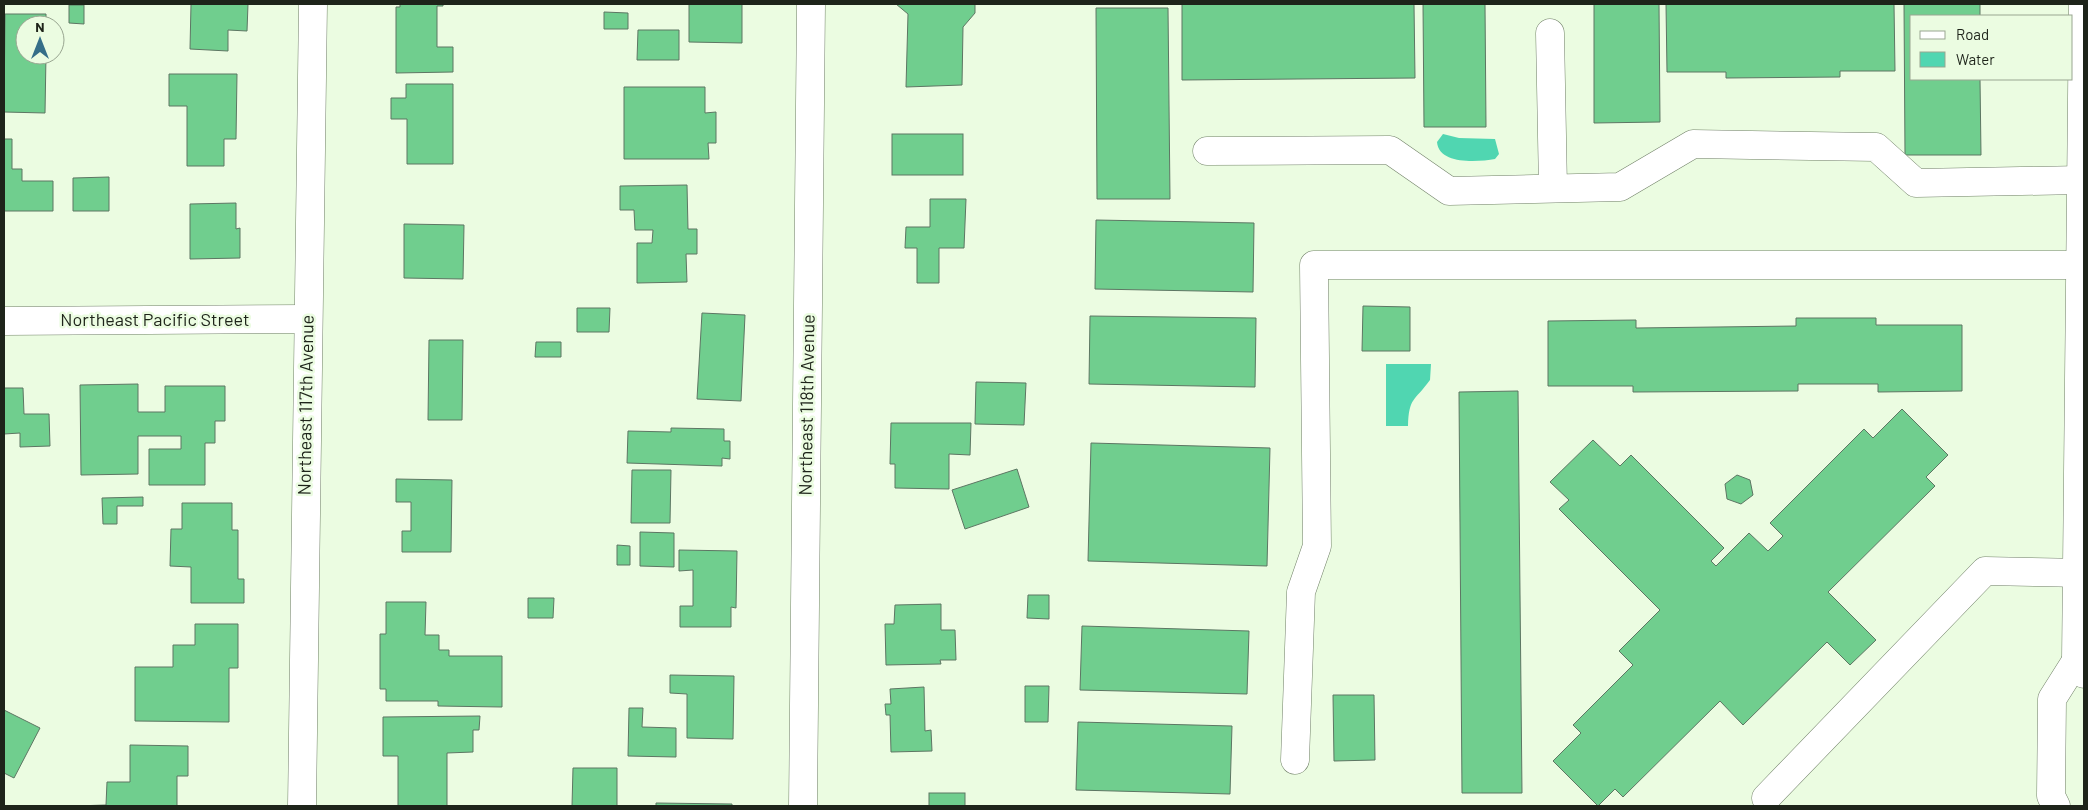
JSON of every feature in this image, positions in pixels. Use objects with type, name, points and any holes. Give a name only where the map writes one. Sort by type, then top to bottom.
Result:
[{"type":"street","name":"Northeast 117th Avenue","points":[[302,806],[307,319],[313,4]]},
{"type":"street","name":"Northeast 118th Avenue","points":[[803,806],[811,4]]},
{"type":"street","points":[[2056,806],[2051,796],[2052,699],[2080,668],[2080,265],[2083,4]]},
{"type":"street","points":[[1550,32],[1553,188]]},
{"type":"street","points":[[1207,151],[1390,150],[1449,190],[1620,187],[1693,144],[1876,147],[1916,183],[2081,180]]},
{"type":"street","points":[[1295,760],[1301,592],[1317,546],[1314,265],[2080,265]]},
{"type":"street","name":"Northeast Pacific Street","points":[[4,321],[307,319]]},
{"type":"street","points":[[1766,798],[1985,571],[2081,573]]},
{"type":"water","points":[[1443,134],[1459,138],[1495,139],[1499,154],[1495,159],[1488,160],[1470,161],[1452,158],[1445,155],[1439,149],[1437,142]]},
{"type":"water","points":[[1386,364],[1431,364],[1430,380],[1413,400],[1408,426],[1386,426]]},
{"type":"building","points":[[191,4],[248,4],[247,31],[228,30],[228,51],[190,49]]},
{"type":"building","points":[[400,4],[443,4],[443,6],[437,6],[437,47],[453,47],[453,72],[396,73],[396,7],[400,7]]},
{"type":"building","points":[[689,4],[742,4],[742,43],[689,42]]},
{"type":"building","points":[[896,4],[975,4],[975,13],[963,27],[962,85],[906,87],[908,14]]},
{"type":"building","points":[[1182,4],[1414,4],[1415,78],[1182,80]]},
{"type":"building","points":[[1423,4],[1485,4],[1486,127],[1424,127]]},
{"type":"building","points":[[1594,4],[1659,4],[1660,122],[1594,123]]},
{"type":"building","points":[[1666,4],[1894,4],[1895,71],[1840,71],[1840,77],[1726,78],[1726,72],[1667,72]]},
{"type":"building","points":[[1904,4],[1980,4],[1980,15],[1910,15],[1910,80],[1980,80],[1981,155],[1905,155]]},
{"type":"building","points":[[69,5],[84,5],[84,24],[69,23]]},
{"type":"building","points":[[1096,8],[1168,8],[1170,199],[1097,199]]},
{"type":"building","points":[[604,12],[628,13],[628,29],[604,29]]},
{"type":"building","points":[[5,14],[46,14],[15,15],[15,65],[46,65],[45,113],[4,112]]},
{"type":"building","points":[[638,30],[679,30],[679,60],[637,60]]},
{"type":"building","points":[[169,74],[237,74],[236,139],[224,139],[224,166],[187,166],[187,106],[169,106]]},
{"type":"building","points":[[406,84],[453,84],[453,164],[407,164],[407,119],[391,119],[391,98],[406,98]]},
{"type":"building","points":[[624,87],[705,87],[705,113],[716,112],[716,143],[708,143],[709,159],[624,159]]},
{"type":"building","points":[[892,134],[963,134],[963,175],[892,175]]},
{"type":"building","points":[[4,139],[12,139],[12,169],[22,169],[22,181],[53,181],[53,211],[4,211]]},
{"type":"building","points":[[109,177],[109,211],[73,211],[73,178]]},
{"type":"building","points":[[687,185],[688,229],[697,229],[697,254],[686,254],[687,282],[637,283],[637,243],[652,243],[653,230],[635,230],[634,210],[620,210],[620,186]]},
{"type":"building","points":[[930,199],[966,199],[964,248],[939,248],[939,283],[917,283],[917,248],[905,248],[906,227],[930,227]]},
{"type":"building","points":[[236,203],[236,229],[240,228],[240,258],[190,259],[190,204]]},
{"type":"building","points":[[1096,220],[1254,223],[1253,292],[1095,289]]},
{"type":"building","points":[[404,224],[464,225],[463,279],[404,278]]},
{"type":"building","points":[[1363,306],[1410,307],[1410,351],[1362,351]]},
{"type":"building","points":[[577,308],[610,308],[609,332],[577,332]]},
{"type":"building","points":[[702,313],[745,315],[741,401],[697,399]]},
{"type":"building","points":[[1090,316],[1256,318],[1255,387],[1089,384]]},
{"type":"building","points":[[1796,318],[1876,318],[1876,325],[1962,325],[1962,391],[1878,392],[1878,384],[1798,384],[1798,391],[1633,392],[1633,386],[1548,386],[1548,321],[1636,320],[1636,328],[1796,326]]},
{"type":"building","points":[[429,340],[463,340],[462,420],[428,420]]},
{"type":"building","points":[[536,342],[561,342],[561,357],[535,357]]},
{"type":"building","points":[[976,382],[1026,383],[1024,425],[975,424]]},
{"type":"building","points":[[138,384],[138,412],[165,412],[165,386],[225,386],[225,421],[215,421],[215,443],[205,443],[205,485],[149,485],[149,449],[181,449],[181,436],[138,436],[138,474],[81,475],[80,385]]},
{"type":"building","points":[[4,388],[23,388],[24,414],[49,414],[50,446],[20,447],[20,433],[4,434]]},
{"type":"building","points":[[1518,391],[1522,793],[1462,793],[1459,392]]},
{"type":"building","points":[[1902,409],[1948,455],[1926,477],[1935,486],[1828,592],[1876,640],[1850,665],[1827,642],[1743,725],[1720,701],[1623,797],[1615,789],[1598,806],[1553,761],[1581,733],[1573,725],[1633,665],[1619,651],[1660,610],[1559,509],[1569,500],[1550,482],[1593,440],[1620,466],[1631,455],[1724,548],[1711,561],[1716,566],[1749,533],[1768,551],[1783,536],[1770,523],[1864,429],[1873,438]]},
{"type":"building","points":[[891,423],[971,423],[970,455],[949,454],[949,489],[895,488],[895,464],[890,464]]},
{"type":"building","points":[[671,428],[724,429],[724,441],[730,441],[730,459],[722,458],[722,466],[627,463],[628,431],[671,432]]},
{"type":"building","points":[[1091,443],[1270,448],[1267,566],[1088,561]]},
{"type":"building","points":[[1017,469],[1029,507],[965,529],[952,490]]},
{"type":"building","points":[[632,470],[671,470],[670,523],[631,523]]},
{"type":"building","points":[[1737,475],[1750,480],[1753,495],[1741,504],[1727,499],[1725,484]]},
{"type":"building","points":[[396,479],[452,480],[451,552],[402,552],[402,531],[411,531],[411,502],[396,502]]},
{"type":"building","points":[[143,497],[143,506],[117,506],[117,524],[103,524],[102,498]]},
{"type":"building","points":[[182,503],[232,503],[232,530],[238,530],[238,579],[244,579],[244,603],[191,603],[191,567],[170,566],[171,529],[182,529]]},
{"type":"building","points":[[640,532],[674,533],[674,567],[640,566]]},
{"type":"building","points":[[617,545],[630,546],[630,565],[617,565]]},
{"type":"building","points":[[679,550],[737,551],[736,608],[731,607],[731,627],[680,627],[680,606],[693,606],[693,570],[679,571]]},
{"type":"building","points":[[1028,595],[1049,595],[1049,619],[1027,618]]},
{"type":"building","points":[[528,598],[554,598],[553,618],[528,618]]},
{"type":"building","points":[[386,602],[426,602],[425,635],[439,635],[439,650],[449,650],[449,656],[502,656],[502,707],[438,706],[438,701],[386,701],[386,689],[380,689],[380,634],[386,634]]},
{"type":"building","points":[[941,604],[941,630],[955,630],[956,660],[940,660],[941,664],[886,665],[885,624],[894,624],[895,605]]},
{"type":"building","points":[[195,624],[238,624],[238,668],[229,668],[229,722],[135,721],[135,667],[173,667],[173,645],[195,645]]},
{"type":"building","points":[[1082,626],[1249,631],[1247,694],[1080,690]]},
{"type":"building","points":[[670,675],[734,676],[733,739],[687,738],[687,694],[670,693]]},
{"type":"building","points":[[1025,686],[1049,686],[1048,722],[1025,722]]},
{"type":"building","points":[[924,687],[925,731],[931,730],[932,751],[891,752],[890,715],[886,715],[885,704],[891,704],[890,689]]},
{"type":"building","points":[[1333,695],[1374,695],[1375,760],[1334,761]]},
{"type":"building","points":[[629,708],[643,708],[642,727],[676,728],[676,757],[628,756]]},
{"type":"building","points":[[4,710],[40,728],[14,778],[4,773]]},
{"type":"building","points":[[480,716],[479,730],[473,730],[473,752],[447,753],[447,806],[398,806],[398,756],[383,756],[383,717]]},
{"type":"building","points":[[1078,722],[1232,726],[1230,794],[1076,790]]},
{"type":"building","points":[[130,745],[188,746],[188,776],[177,776],[177,806],[75,806],[106,805],[107,782],[130,782]]},
{"type":"building","points":[[573,768],[617,768],[617,806],[572,806]]},
{"type":"building","points":[[929,793],[965,793],[965,806],[929,806]]},
{"type":"building","points":[[656,803],[732,804],[732,806],[656,806]]}]
